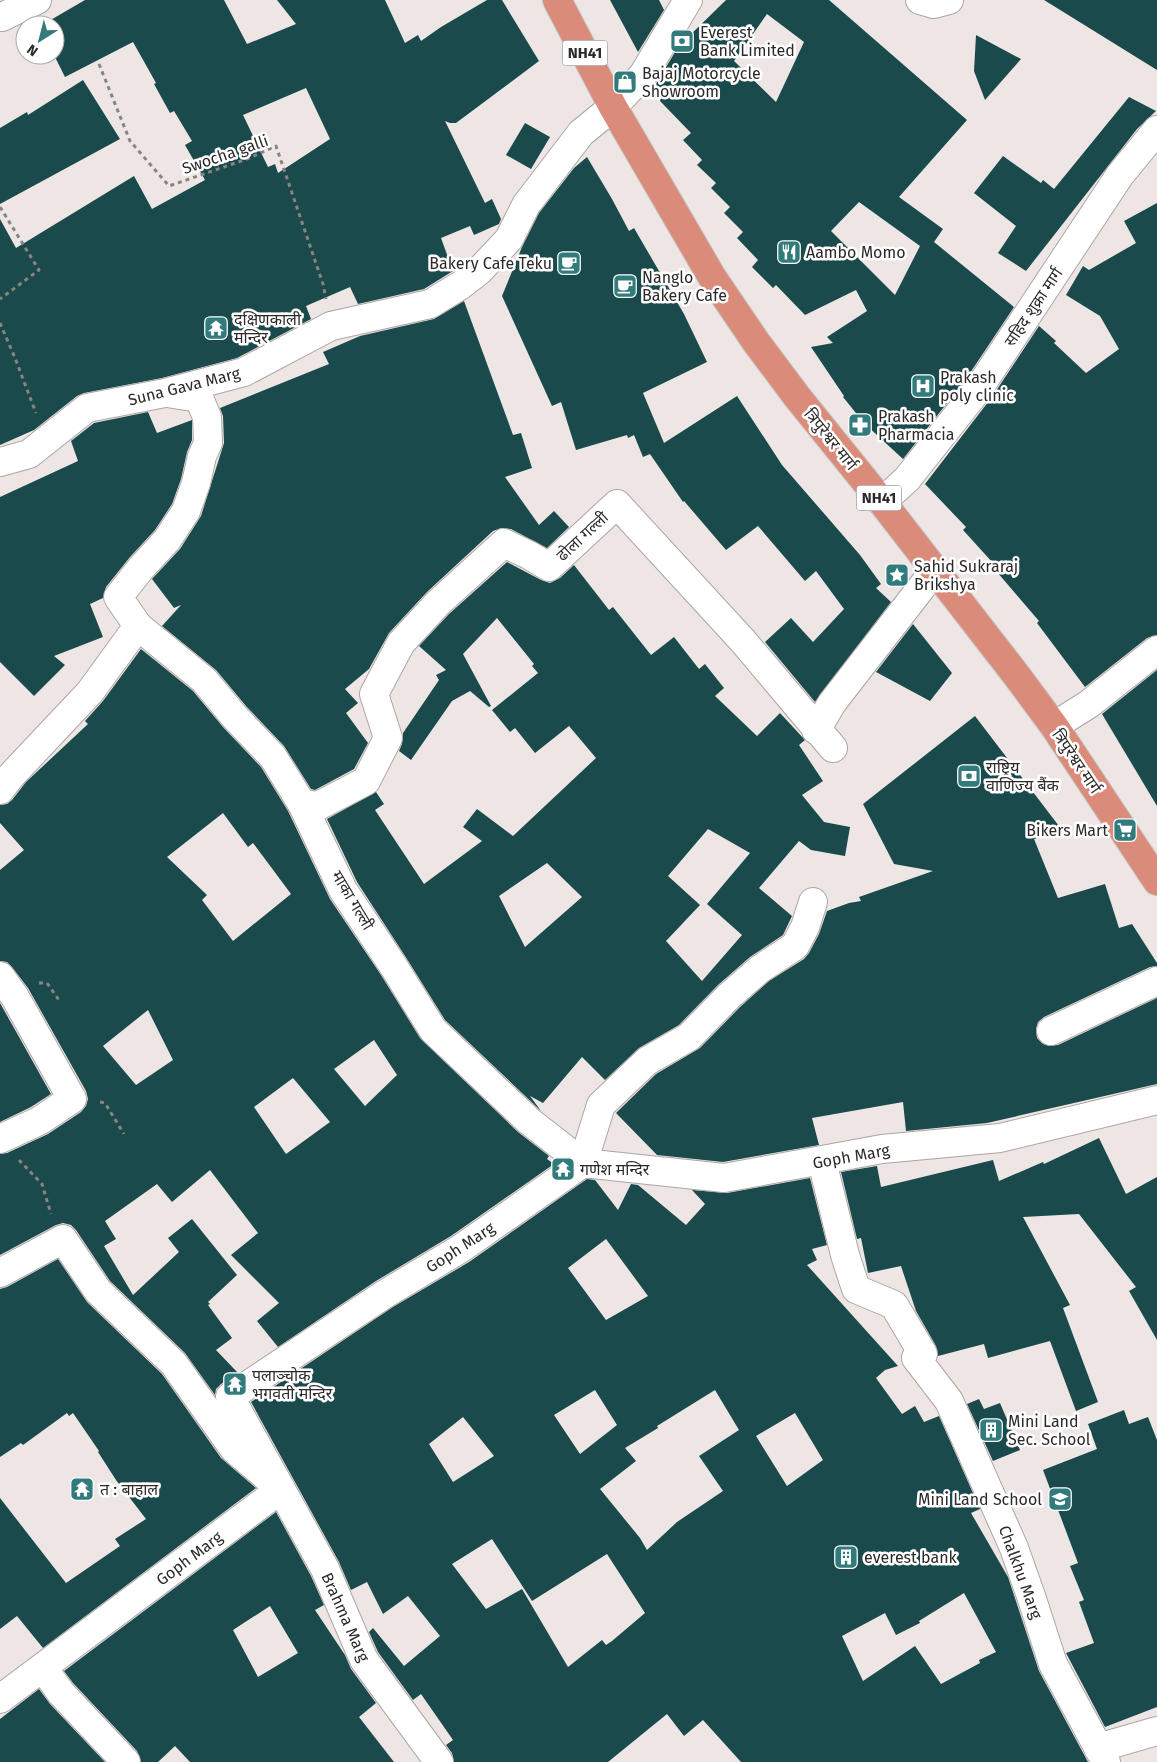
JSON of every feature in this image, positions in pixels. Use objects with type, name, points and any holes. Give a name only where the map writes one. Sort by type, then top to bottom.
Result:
[{"type":"highway","name":"त्रिपुरेश्वर मार्ग","points":[[557,0],[613,107],[712,277],[756,342],[798,398],[1018,676],[1054,726],[1157,881]]},
{"type":"street","points":[[2,17],[37,0]]},
{"type":"street","name":"Suna Gava Marg","points":[[0,462],[29,454],[87,408],[165,393],[244,372],[331,326],[430,304],[461,286],[479,271],[509,239],[526,205],[581,132],[613,107],[643,75],[688,0]]},
{"type":"street","points":[[920,0],[934,4],[950,0]]},
{"type":"street","name":"सहिद शुक्रा मार्ग","points":[[882,502],[907,479],[979,388],[1120,175],[1157,130]]},
{"type":"street","name":"माका गल्ली","points":[[165,393],[199,398],[207,417],[208,443],[202,456],[196,483],[186,512],[167,540],[142,566],[118,597],[138,626],[204,680],[273,758],[302,804],[343,890],[433,1030],[529,1121],[583,1163]]},
{"type":"street","name":"ढोला गल्ली","points":[[302,804],[318,806],[366,781],[388,738],[374,694],[401,643],[438,603],[504,543],[529,555],[549,568],[617,504],[743,642],[824,739],[832,703],[935,570]]},
{"type":"street","points":[[0,790],[90,692],[138,626]]},
{"type":"street","points":[[1054,726],[1089,704],[1157,650]]},
{"type":"street","points":[[583,1163],[601,1105],[647,1061],[689,1038],[760,969],[795,946],[805,927],[813,902]]},
{"type":"street","points":[[0,976],[15,997],[72,1099],[39,1122],[0,1139]]},
{"type":"street","points":[[1051,1031],[1157,981]]},
{"type":"street","name":"Goph Marg","points":[[0,1699],[281,1489],[230,1397],[385,1294],[460,1249],[583,1163],[724,1178],[882,1149],[1000,1138],[1157,1100]]},
{"type":"street","name":"Chalkhu Marg","points":[[822,1161],[845,1255],[856,1289],[894,1305],[923,1354],[916,1358],[949,1401],[1014,1548],[1053,1664],[1102,1755]]},
{"type":"street","points":[[0,1272],[63,1239],[98,1291],[174,1364],[234,1449],[281,1489]]},
{"type":"street","name":"Brahma Marg","points":[[281,1489],[325,1569],[364,1660],[439,1762]]},
{"type":"street","points":[[43,1668],[61,1693],[126,1762]]},
{"type":"street","points":[[1102,1755],[1157,1730]]},
{"type":"path","name":"Swocha galli","points":[[99,64],[130,141],[169,186],[247,159],[276,146],[323,284],[331,326]]},
{"type":"path","points":[[0,207],[39,270],[0,300]]},
{"type":"path","points":[[0,323],[36,415]]},
{"type":"path","points":[[72,1099],[105,1103],[124,1134]]},
{"type":"path","points":[[18,1159],[42,1184],[53,1220],[63,1239]]},
{"type":"building","points":[[85,0],[224,0],[247,44],[296,24],[277,0],[385,0],[405,43],[418,35],[421,41],[487,0],[502,0],[539,61],[456,123],[445,121],[485,203],[492,199],[501,219],[499,224],[474,235],[470,226],[441,238],[453,271],[424,289],[358,304],[350,287],[306,306],[311,319],[237,358],[162,378],[84,393],[77,396],[34,430],[0,445],[0,219],[16,248],[134,176],[152,209],[205,180],[185,145],[192,141],[174,111],[170,113],[133,42],[65,77],[59,65],[65,65],[65,15],[59,15]],"holes":[[[306,88],[330,139],[278,173],[275,164],[268,167],[243,115]]]},
{"type":"building","points":[[610,0],[659,0],[664,10],[638,52]]},
{"type":"building","points":[[726,0],[829,0],[967,120],[899,197],[943,229],[934,242],[1014,307],[966,379],[903,459],[864,423],[843,397],[811,347],[833,343],[827,337],[867,311],[856,290],[805,315],[776,285],[773,288],[752,267],[758,260],[737,238],[743,232],[724,213],[730,207],[711,188],[716,183],[697,165],[702,160],[683,140],[691,133],[660,101],[662,95],[656,84],[682,43]],"holes":[[[767,14],[804,42],[776,102],[734,61]],[[859,202],[920,246],[895,295],[831,231]]]},
{"type":"building","points":[[1044,0],[1157,0],[1157,70]]},
{"type":"building","points":[[976,35],[1021,59],[985,100],[974,71]]},
{"type":"building","points":[[83,80],[120,139],[0,204],[0,128],[27,112],[28,115]]},
{"type":"building","points":[[1129,97],[1156,111],[1137,129],[1026,271],[998,253],[1016,226],[974,193],[1003,156],[1041,183],[1043,180],[1054,189]]},
{"type":"building","points":[[525,123],[550,137],[531,169],[506,155]]},
{"type":"building","points":[[587,157],[629,231],[634,228],[684,314],[707,362],[643,393],[664,443],[737,396],[782,465],[860,555],[881,584],[876,588],[891,602],[815,702],[765,642],[791,618],[813,642],[844,609],[816,571],[805,581],[758,526],[726,550],[683,502],[650,454],[643,457],[634,435],[628,438],[627,435],[576,450],[561,402],[552,406],[502,296],[522,247],[539,213],[574,168]]},
{"type":"building","points":[[1157,203],[1157,635],[1147,638],[1085,687],[1037,623],[1039,621],[991,565],[993,563],[963,530],[966,527],[925,484],[992,397],[1039,326],[1086,373],[1119,349],[1100,316],[1066,295],[1083,266],[1089,270],[1136,243],[1124,221]]},
{"type":"building","points":[[464,301],[513,435],[521,433],[532,468],[505,477],[539,525],[554,511],[569,527],[547,548],[511,529],[501,528],[493,531],[427,592],[389,633],[369,669],[345,689],[358,703],[346,713],[368,743],[354,769],[315,790],[311,789],[284,746],[246,706],[216,670],[162,626],[181,605],[174,608],[152,579],[180,549],[201,516],[224,443],[223,416],[220,408],[329,364],[323,352],[360,336],[434,319]]},
{"type":"building","points":[[148,412],[157,433],[192,420],[192,440],[172,504],[155,530],[106,587],[103,598],[90,604],[103,637],[54,656],[65,665],[34,696],[0,662],[0,497],[78,461],[71,441],[94,423]]},
{"type":"building","points":[[507,562],[550,583],[560,578],[574,565],[609,610],[613,607],[651,655],[674,637],[699,669],[705,664],[724,688],[715,696],[757,736],[780,713],[805,740],[799,745],[823,781],[802,795],[824,822],[850,827],[845,856],[811,850],[799,841],[759,888],[792,916],[783,935],[750,957],[718,985],[679,1025],[639,1048],[605,1080],[582,1057],[543,1103],[530,1096],[541,1111],[445,1020],[357,882],[327,819],[376,792],[384,804],[375,810],[424,884],[482,841],[463,827],[477,809],[513,836],[596,758],[569,726],[535,753],[515,728],[510,732],[492,710],[538,673],[532,666],[534,664],[497,618],[463,654],[491,706],[489,707],[470,691],[452,701],[411,760],[399,751],[403,733],[439,680],[436,675],[446,670],[419,646],[449,614]],"holes":[[[708,829],[750,853],[707,904],[742,935],[702,981],[666,941],[700,905],[668,876]],[[547,863],[582,897],[525,947],[499,896]]]},
{"type":"building","points":[[913,624],[952,673],[930,701],[876,672]]},
{"type":"building","points":[[141,649],[193,691],[223,727],[261,767],[288,811],[330,899],[381,975],[420,1038],[518,1132],[549,1156],[547,1159],[554,1164],[451,1236],[376,1281],[278,1347],[257,1321],[279,1303],[231,1255],[258,1233],[210,1170],[172,1202],[157,1184],[105,1221],[116,1239],[104,1246],[133,1295],[179,1252],[168,1238],[192,1219],[237,1275],[208,1302],[210,1304],[208,1305],[232,1338],[216,1350],[238,1373],[221,1384],[216,1389],[215,1395],[185,1353],[110,1281],[71,1225],[63,1223],[56,1225],[0,1255],[0,1154],[7,1153],[48,1134],[81,1112],[86,1106],[88,1099],[86,1091],[28,988],[7,962],[0,961],[0,870],[24,850],[0,823],[0,805],[7,804],[12,800],[26,782],[88,724],[85,721],[103,701]],"holes":[[[223,813],[248,847],[253,843],[291,894],[233,941],[202,900],[207,895],[167,857]],[[148,1010],[173,1060],[136,1085],[103,1046]],[[374,1040],[397,1075],[365,1106],[334,1069]],[[293,1078],[330,1122],[286,1154],[254,1107]]]},
{"type":"building","points":[[1157,670],[1157,806],[1102,714]]},
{"type":"building","points":[[975,716],[1062,830],[1034,839],[1058,898],[1105,884],[1119,928],[1132,924],[1157,963],[1157,966],[1150,967],[1044,1017],[1038,1022],[1036,1029],[1037,1038],[1043,1044],[1049,1046],[1058,1045],[1157,998],[1157,1084],[987,1123],[906,1131],[903,1102],[812,1118],[819,1145],[723,1162],[657,1155],[616,1113],[656,1074],[700,1048],[740,1007],[769,981],[804,959],[819,934],[827,911],[861,901],[859,897],[933,871],[894,864],[863,804]]},
{"type":"building","points":[[0,1003],[51,1094],[31,1107],[0,1122]]},
{"type":"building","points":[[1099,1138],[1126,1194],[1157,1177],[1157,1340],[1129,1291],[1136,1287],[1079,1214],[1023,1217],[1070,1305],[1063,1308],[1098,1402],[1076,1411],[1050,1341],[988,1358],[984,1344],[938,1356],[936,1346],[916,1311],[901,1266],[868,1273],[861,1238],[857,1239],[841,1172],[877,1166],[881,1187],[993,1160],[999,1181],[1043,1162],[1044,1164]]},
{"type":"building","points":[[810,1178],[827,1245],[812,1249],[817,1260],[807,1265],[898,1366],[885,1370],[876,1378],[902,1414],[915,1406],[924,1422],[939,1416],[980,1509],[971,1513],[1008,1577],[1039,1671],[1088,1762],[741,1762],[703,1720],[684,1736],[667,1714],[608,1762],[454,1762],[452,1753],[446,1745],[453,1740],[421,1694],[413,1700],[378,1652],[369,1632],[373,1628],[404,1666],[440,1636],[408,1596],[383,1614],[367,1582],[351,1590],[339,1562],[251,1402],[393,1307],[469,1262],[587,1179],[595,1180],[618,1210],[631,1184],[638,1185],[686,1225],[705,1204],[692,1190],[727,1193]],"holes":[[[606,1239],[648,1296],[606,1320],[568,1268]],[[595,1390],[617,1425],[580,1454],[554,1415]],[[715,1390],[739,1430],[699,1456],[723,1491],[677,1522],[647,1550],[640,1538],[600,1489],[636,1461],[625,1448],[658,1428],[657,1426]],[[795,1413],[823,1460],[787,1486],[756,1436]],[[463,1417],[494,1456],[453,1482],[429,1444]],[[492,1539],[532,1601],[607,1554],[645,1613],[612,1641],[606,1645],[602,1640],[568,1667],[522,1589],[486,1609],[452,1564]],[[964,1593],[996,1652],[979,1660],[980,1663],[941,1684],[915,1646],[863,1681],[842,1636],[885,1613],[896,1635],[920,1623],[919,1621]]]},
{"type":"building","points":[[58,1259],[87,1302],[162,1374],[221,1458],[256,1488],[43,1648],[17,1616],[0,1629],[0,1498],[66,1583],[120,1546],[115,1539],[146,1519],[116,1480],[73,1413],[69,1416],[67,1413],[23,1445],[21,1443],[0,1457],[0,1289]]},
{"type":"building","name":"Mini Land Sec. School","points":[[979,1399],[984,1409],[1000,1403],[1020,1450],[993,1461],[967,1404]]},
{"type":"building","points":[[1124,1410],[1129,1424],[1148,1417],[1157,1440],[1157,1707],[1105,1727],[1066,1653],[1094,1643],[1079,1602],[1084,1600],[1070,1566],[1078,1563],[1043,1470],[1097,1449],[1088,1424]]},
{"type":"building","points":[[276,1512],[311,1576],[324,1605],[315,1610],[345,1655],[351,1669],[376,1703],[359,1717],[394,1762],[190,1762],[175,1746],[158,1762],[141,1762],[137,1751],[64,1671]],"holes":[[[270,1606],[298,1653],[258,1677],[233,1630]]]},
{"type":"building","points":[[39,1689],[50,1704],[105,1762],[0,1762],[0,1719]]},
{"type":"place","name":"Everest Bank Limited","points":[[682,41]]},
{"type":"place","name":"Bajaj Motorcycle Showroom","points":[[625,82]]},
{"type":"place","name":"Aambo Momo","points":[[789,252]]},
{"type":"place","name":"Bakery Cafe Teku","points":[[569,263]]},
{"type":"place","name":"Nanglo Bakery Cafe","points":[[625,286]]},
{"type":"place","name":"दक्षिणकाली मन्दिर","points":[[216,328]]},
{"type":"place","name":"Prakash poly clinic","points":[[923,386]]},
{"type":"place","name":"Prakash Pharmacia","points":[[860,425]]},
{"type":"place","name":"Sahid Sukraraj Brikshya","points":[[897,575]]},
{"type":"place","name":"राष्ट्रिय वाणिज्य बैंक","points":[[969,776]]},
{"type":"place","name":"Bikers Mart","points":[[1125,830]]},
{"type":"place","name":"गणेश मन्दिर","points":[[563,1169]]},
{"type":"place","name":"पलाञ्चोक भगवती मन्दिर","points":[[235,1384]]},
{"type":"place","name":"Mini Land Sec. School","points":[[991,1430]]},
{"type":"place","name":"त : बाहाल","points":[[82,1489]]},
{"type":"place","name":"Mini Land School","points":[[1060,1499]]},
{"type":"place","name":"everest bank","points":[[846,1557]]}]
